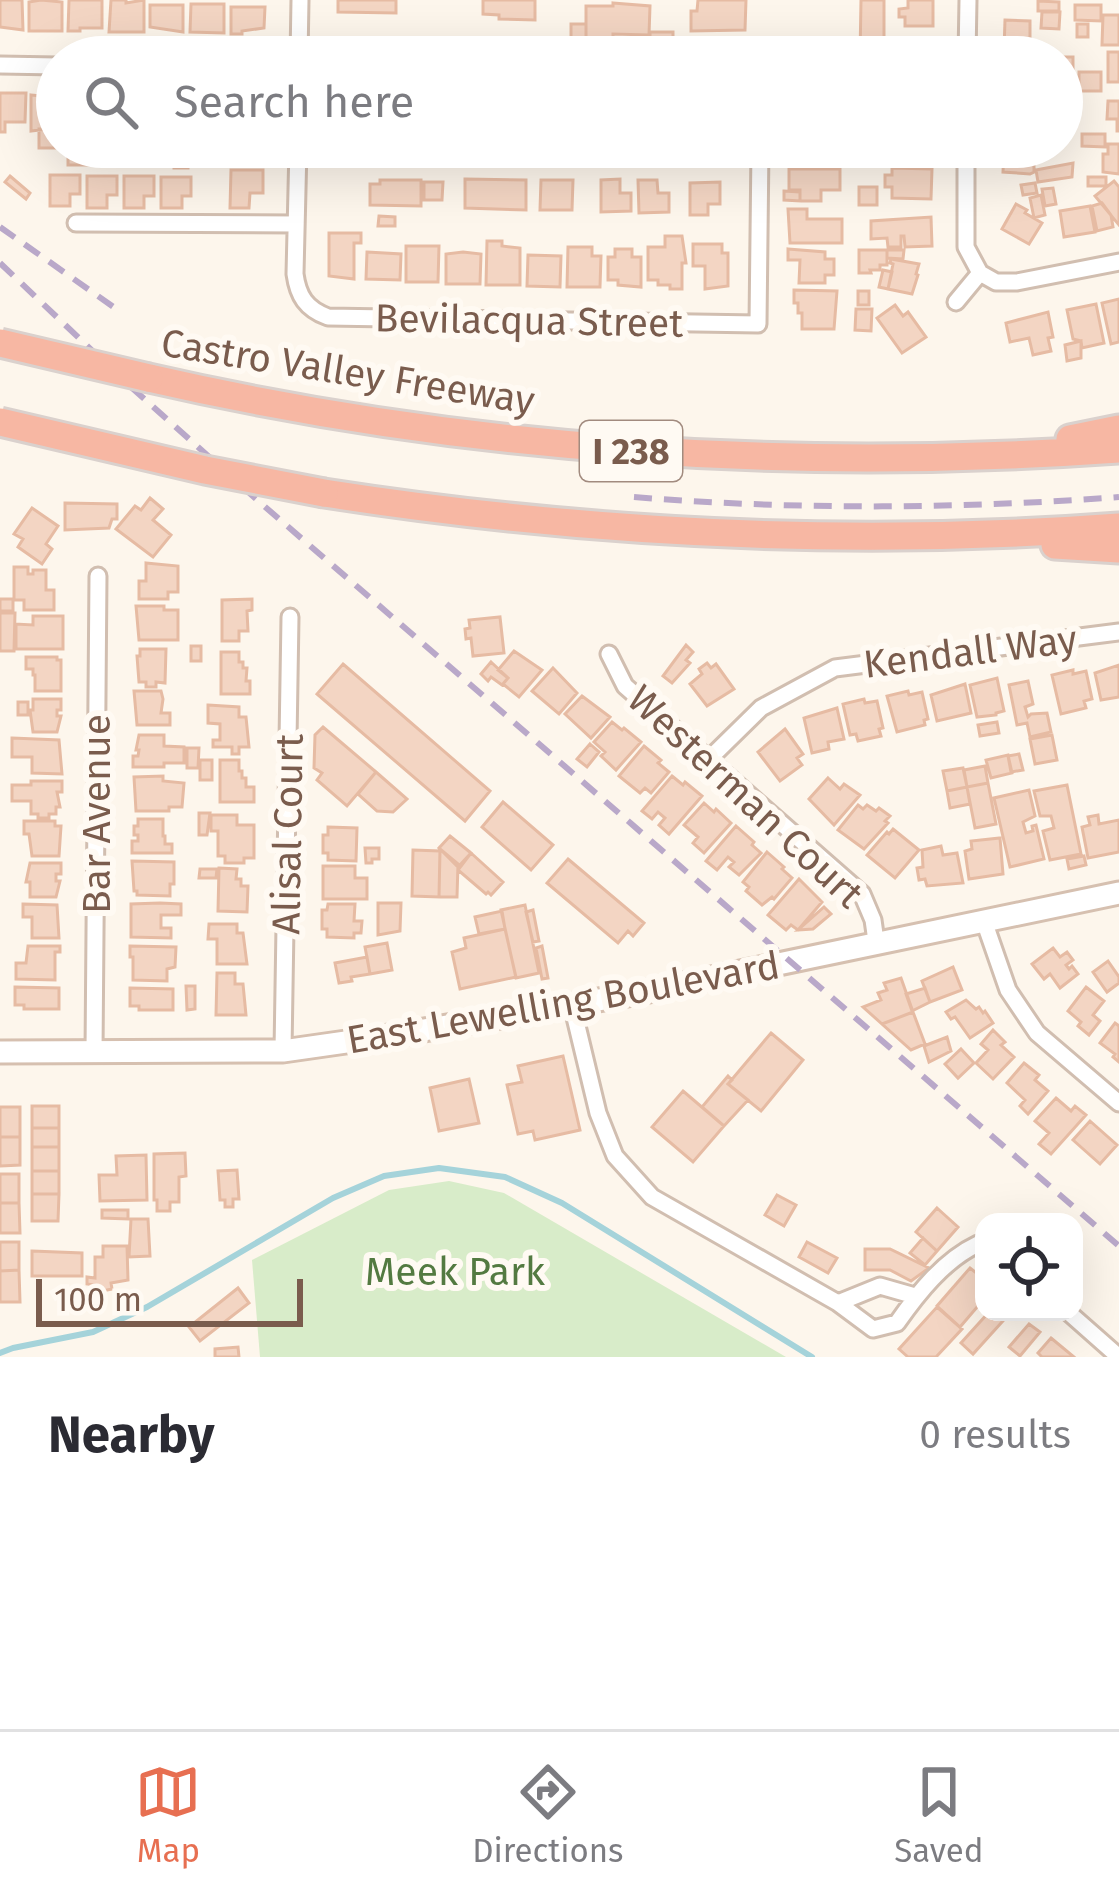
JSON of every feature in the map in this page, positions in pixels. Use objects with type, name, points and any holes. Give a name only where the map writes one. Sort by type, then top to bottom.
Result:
[{"type":"highway","name":"Castro Valley Freeway","points":[[0,343],[279,406],[582,447],[738,457],[970,458],[1119,449]]},
{"type":"highway","name":"I 238","points":[[0,422],[324,493],[508,518],[818,537],[1119,527]]},
{"type":"highway","points":[[970,458],[1119,429]]},
{"type":"highway","points":[[973,535],[1119,548]]},
{"type":"main road","name":"East Lewelling Boulevard","points":[[0,1052],[283,1051],[572,1005],[1119,893]]},
{"type":"street","points":[[299,36],[300,0]]},
{"type":"street","points":[[967,36],[968,0]]},
{"type":"street","points":[[0,65],[36,66]]},
{"type":"street","points":[[76,223],[296,224],[297,168]]},
{"type":"street","name":"Bevilacqua Street","points":[[296,224],[297,291],[315,313],[328,317],[758,324],[760,168]]},
{"type":"street","points":[[966,168],[966,247],[980,273],[996,282],[1017,282],[1119,262]]},
{"type":"street","points":[[956,302],[980,273]]},
{"type":"street","name":"Bar Avenue","points":[[94,1052],[98,576]]},
{"type":"street","name":"Alisal Court","points":[[283,1051],[290,617]]},
{"type":"street","name":"Kendall Way","points":[[708,760],[760,708],[835,668],[1119,632]]},
{"type":"street","name":"Westerman Court","points":[[609,654],[626,686],[862,894],[876,941]]},
{"type":"street","points":[[984,921],[1008,990],[1037,1034],[1119,1103]]},
{"type":"street","points":[[572,1005],[598,1113],[615,1156],[652,1197],[838,1303],[872,1329],[897,1323],[915,1296],[960,1252],[975,1248]]},
{"type":"street","points":[[838,1303],[880,1286],[915,1296]]},
{"type":"street","points":[[1078,1321],[1119,1357]]},
{"type":"green space","name":"Meek Park","points":[[449,1181],[504,1193],[786,1357],[260,1357],[252,1260],[389,1190]]},
{"type":"building","points":[[0,0],[22,0],[23,30],[0,27]]},
{"type":"building","points":[[69,0],[102,0],[102,28],[68,31]]},
{"type":"building","points":[[111,0],[144,0],[144,32],[109,32]]},
{"type":"building","points":[[338,0],[396,0],[396,13],[338,12]]},
{"type":"building","points":[[483,0],[535,0],[535,20],[483,14]]},
{"type":"building","points":[[698,0],[746,0],[745,30],[691,31],[691,11],[697,11]]},
{"type":"building","points":[[861,0],[884,0],[884,36],[860,36]]},
{"type":"building","points":[[908,0],[933,0],[933,26],[905,26],[899,9],[908,8]]},
{"type":"building","points":[[1038,1],[1059,2],[1059,11],[1038,11]]},
{"type":"building","points":[[29,2],[62,2],[62,31],[29,31]]},
{"type":"building","points":[[191,4],[224,4],[224,33],[190,32]]},
{"type":"building","points":[[150,5],[183,5],[183,32],[150,27]]},
{"type":"building","points":[[1075,5],[1101,5],[1101,21],[1075,20]]},
{"type":"building","points":[[586,6],[650,6],[649,35],[586,36]]},
{"type":"building","points":[[231,7],[265,7],[264,28],[231,34]]},
{"type":"building","points":[[1042,12],[1060,12],[1059,29],[1041,28]]},
{"type":"building","points":[[1103,15],[1119,15],[1119,45],[1102,45]]},
{"type":"building","points":[[1005,20],[1030,21],[1030,36],[1004,36]]},
{"type":"building","points":[[571,24],[586,24],[586,36],[571,36]]},
{"type":"building","points":[[1077,24],[1088,24],[1088,37],[1077,36]]},
{"type":"building","points":[[650,32],[673,32],[673,36],[650,36]]},
{"type":"building","points":[[1108,52],[1119,52],[1119,82],[1108,82]]},
{"type":"building","points":[[1083,72],[1101,72],[1101,91],[1083,91]]},
{"type":"building","points":[[0,93],[26,93],[25,122],[5,122],[5,132],[0,132]]},
{"type":"building","points":[[31,95],[36,95],[36,130],[31,131]]},
{"type":"building","points":[[1108,101],[1119,101],[1119,131],[1117,119],[1107,119]]},
{"type":"building","points":[[1083,134],[1105,134],[1105,147],[1083,146]]},
{"type":"building","points":[[1108,144],[1119,144],[1119,174],[1103,172]]},
{"type":"building","points":[[892,168],[932,169],[931,199],[892,198],[885,175],[892,175]]},
{"type":"building","points":[[1003,168],[1034,168],[1030,174],[1003,172]]},
{"type":"building","points":[[1073,168],[1072,177],[1038,182],[1036,170]]},
{"type":"building","points":[[789,169],[840,169],[840,190],[821,190],[821,201],[800,201],[800,190],[789,190]]},
{"type":"building","points":[[231,170],[263,170],[263,193],[250,193],[249,208],[230,208]]},
{"type":"building","points":[[50,175],[80,175],[80,194],[70,194],[70,206],[50,206]]},
{"type":"building","points":[[10,176],[30,193],[26,199],[5,182]]},
{"type":"building","points":[[87,176],[117,176],[117,195],[107,195],[107,208],[87,208]]},
{"type":"building","points":[[124,176],[154,176],[154,196],[144,196],[144,208],[124,208]]},
{"type":"building","points":[[161,177],[191,177],[191,196],[182,196],[182,208],[161,208]]},
{"type":"building","points":[[1088,177],[1106,177],[1106,186],[1088,186]]},
{"type":"building","points":[[465,179],[526,180],[526,210],[465,208]]},
{"type":"building","points":[[620,179],[620,193],[631,193],[631,211],[601,212],[601,180]]},
{"type":"building","points":[[380,180],[421,180],[421,206],[370,205],[370,184],[380,184]]},
{"type":"building","points":[[541,180],[573,180],[572,210],[540,210]]},
{"type":"building","points":[[638,180],[657,180],[658,193],[669,193],[669,212],[639,213]]},
{"type":"building","points":[[1114,181],[1119,187],[1119,225],[1095,196]]},
{"type":"building","points":[[424,182],[443,182],[442,200],[424,200]]},
{"type":"building","points":[[720,182],[720,204],[708,204],[708,215],[690,215],[690,183]]},
{"type":"building","points":[[1035,183],[1037,193],[1023,195],[1021,185]]},
{"type":"building","points":[[859,187],[877,187],[877,205],[859,205]]},
{"type":"building","points":[[1053,188],[1056,204],[1045,206],[1042,189]]},
{"type":"building","points":[[784,191],[800,192],[800,201],[784,200]]},
{"type":"building","points":[[1041,195],[1045,215],[1034,218],[1030,198]]},
{"type":"building","points":[[1102,203],[1113,227],[1097,231],[1092,206]]},
{"type":"building","points":[[1016,204],[1042,223],[1029,244],[1002,229]]},
{"type":"building","points":[[1090,206],[1095,232],[1064,237],[1060,211]]},
{"type":"building","points":[[788,209],[807,209],[807,219],[842,219],[842,243],[790,243]]},
{"type":"building","points":[[379,216],[395,217],[395,226],[378,226]]},
{"type":"building","points":[[931,217],[932,246],[905,247],[904,236],[901,247],[888,247],[887,238],[871,239],[871,221]]},
{"type":"building","points":[[329,233],[361,233],[361,243],[354,243],[354,279],[329,276]]},
{"type":"building","points":[[665,236],[682,236],[686,263],[682,263],[682,289],[648,280],[648,247],[665,247]]},
{"type":"building","points":[[487,241],[520,248],[520,285],[486,285]]},
{"type":"building","points":[[693,244],[722,244],[722,253],[728,253],[728,286],[705,289],[705,266],[693,266]]},
{"type":"building","points":[[406,246],[439,246],[438,282],[406,282]]},
{"type":"building","points":[[568,247],[592,247],[592,256],[601,256],[600,287],[567,287]]},
{"type":"building","points":[[615,249],[632,249],[632,257],[641,257],[641,287],[608,280],[608,257],[615,257]]},
{"type":"building","points":[[788,249],[825,252],[825,259],[834,259],[834,275],[825,275],[825,283],[799,283],[800,260],[788,260]]},
{"type":"building","points":[[859,250],[887,250],[887,265],[859,273]]},
{"type":"building","points":[[887,250],[904,250],[903,259],[887,258]]},
{"type":"building","points":[[367,252],[401,254],[400,280],[366,279]]},
{"type":"building","points":[[446,254],[481,254],[480,284],[446,284]]},
{"type":"building","points":[[528,255],[561,256],[560,287],[527,286]]},
{"type":"building","points":[[891,259],[919,264],[912,294],[888,289]]},
{"type":"building","points":[[883,270],[892,272],[888,289],[879,287]]},
{"type":"building","points":[[794,290],[837,291],[834,329],[802,329]]},
{"type":"building","points":[[858,291],[869,291],[869,305],[858,305]]},
{"type":"building","points":[[1119,299],[1119,342],[1111,344],[1102,303]]},
{"type":"building","points":[[1096,304],[1104,343],[1082,348],[1081,341],[1073,339],[1067,310]]},
{"type":"building","points":[[895,305],[903,316],[908,312],[926,337],[902,353],[877,318]]},
{"type":"building","points":[[856,309],[872,309],[871,331],[855,330]]},
{"type":"building","points":[[1048,312],[1051,351],[1033,355],[1029,338],[1010,342],[1006,323]]},
{"type":"building","points":[[1081,341],[1081,358],[1067,361],[1065,345]]},
{"type":"building","points":[[150,498],[163,509],[153,520],[171,535],[153,557],[116,529],[135,506],[141,510]]},
{"type":"building","points":[[65,503],[117,504],[117,519],[112,519],[109,528],[65,530]]},
{"type":"building","points":[[32,508],[58,526],[46,544],[52,549],[42,564],[18,547],[23,539],[14,534]]},
{"type":"building","points":[[146,563],[178,566],[178,592],[168,592],[168,599],[139,599]]},
{"type":"building","points":[[14,567],[28,567],[28,574],[46,570],[46,590],[54,590],[54,610],[24,610],[24,600],[14,600]]},
{"type":"building","points":[[0,599],[13,599],[13,611],[0,611]]},
{"type":"building","points":[[252,599],[248,631],[239,631],[239,641],[222,641],[222,600]]},
{"type":"building","points":[[136,606],[178,610],[178,640],[139,640]]},
{"type":"building","points":[[0,613],[15,613],[14,651],[0,651]]},
{"type":"building","points":[[33,616],[63,616],[63,649],[16,649],[16,624],[33,625]]},
{"type":"building","points":[[500,617],[504,653],[473,656],[471,638],[466,639],[469,620]]},
{"type":"building","points":[[686,645],[693,652],[686,660],[690,663],[672,683],[663,676]]},
{"type":"building","points":[[191,646],[201,646],[201,661],[191,661]]},
{"type":"building","points":[[140,649],[166,649],[165,683],[146,687],[146,682],[139,682]]},
{"type":"building","points":[[514,651],[542,670],[519,697],[503,684],[508,678],[498,670]]},
{"type":"building","points":[[221,652],[239,652],[239,662],[247,668],[250,694],[221,694]]},
{"type":"building","points":[[26,657],[61,660],[61,691],[35,691],[35,675],[33,669],[26,669]]},
{"type":"building","points":[[491,662],[508,678],[502,685],[481,674]]},
{"type":"building","points":[[707,663],[711,668],[716,664],[734,689],[707,706],[690,684]]},
{"type":"building","points":[[343,664],[490,791],[465,821],[317,694]]},
{"type":"building","points":[[1119,665],[1119,697],[1101,700],[1095,673]]},
{"type":"building","points":[[553,668],[577,693],[559,714],[532,691]]},
{"type":"building","points":[[1073,670],[1073,674],[1086,671],[1092,699],[1084,701],[1086,708],[1061,714],[1052,675]]},
{"type":"building","points":[[997,678],[1004,711],[977,717],[970,685]]},
{"type":"building","points":[[1028,681],[1033,704],[1025,707],[1028,717],[1047,713],[1051,732],[1030,737],[1027,723],[1017,725],[1009,685]]},
{"type":"building","points":[[965,684],[971,713],[937,721],[931,695]]},
{"type":"building","points":[[134,691],[161,691],[161,713],[170,713],[170,725],[137,725]]},
{"type":"building","points":[[908,691],[909,695],[922,692],[928,719],[925,725],[897,732],[887,696]]},
{"type":"building","points":[[582,696],[610,717],[591,738],[565,714]]},
{"type":"building","points":[[33,699],[61,699],[57,732],[33,732]]},
{"type":"building","points":[[864,699],[865,703],[877,701],[883,728],[879,729],[881,736],[858,741],[856,734],[850,735],[843,704]]},
{"type":"building","points":[[18,702],[28,702],[28,715],[18,715]]},
{"type":"building","points":[[208,705],[239,707],[239,717],[246,717],[249,747],[239,747],[239,754],[232,754],[232,747],[213,747],[213,740],[220,740],[220,724],[208,723]]},
{"type":"building","points":[[837,708],[844,739],[828,742],[829,749],[812,753],[804,718]]},
{"type":"building","points":[[612,722],[641,742],[616,770],[594,742]]},
{"type":"building","points":[[997,722],[999,733],[980,736],[978,725]]},
{"type":"building","points":[[323,727],[376,772],[347,806],[317,780],[322,773],[314,768],[315,735]]},
{"type":"building","points":[[785,729],[803,754],[797,758],[802,765],[780,781],[758,752]]},
{"type":"building","points":[[139,735],[164,735],[164,746],[184,747],[184,763],[133,767]]},
{"type":"building","points":[[1052,735],[1057,760],[1035,764],[1030,739]]},
{"type":"building","points":[[12,738],[59,740],[62,774],[32,773],[32,757],[12,757]]},
{"type":"building","points":[[590,744],[599,752],[587,767],[577,759]]},
{"type":"building","points":[[644,746],[669,772],[651,793],[645,788],[640,793],[619,776]]},
{"type":"building","points":[[187,748],[199,748],[198,768],[187,768]]},
{"type":"building","points":[[1019,754],[1023,770],[1011,772],[1008,756]]},
{"type":"building","points":[[1008,755],[1012,773],[991,778],[986,760]]},
{"type":"building","points":[[200,760],[212,760],[212,780],[200,780]]},
{"type":"building","points":[[220,760],[239,760],[246,787],[254,787],[254,802],[220,802]]},
{"type":"building","points":[[985,766],[988,783],[967,787],[964,770]]},
{"type":"building","points":[[963,768],[967,787],[947,791],[943,771]]},
{"type":"building","points":[[376,772],[407,799],[393,812],[377,811],[358,794]]},
{"type":"building","points":[[163,776],[163,781],[184,783],[182,807],[136,811],[134,777]]},
{"type":"building","points":[[672,776],[702,796],[669,834],[659,825],[665,818],[658,812],[652,819],[642,811]]},
{"type":"building","points":[[828,778],[840,789],[844,784],[860,795],[834,825],[809,799]]},
{"type":"building","points":[[31,781],[62,781],[56,814],[38,818],[31,814],[31,801],[12,801],[12,785],[31,785]]},
{"type":"building","points":[[988,783],[996,824],[975,828],[967,787]]},
{"type":"building","points":[[1067,785],[1081,854],[1050,860],[1043,831],[1054,828],[1051,816],[1040,816],[1034,791]]},
{"type":"building","points":[[967,787],[970,804],[950,808],[947,791]]},
{"type":"building","points":[[1029,790],[1035,816],[1023,822],[1026,833],[1036,825],[1044,859],[1010,867],[994,798]]},
{"type":"building","points":[[503,802],[553,845],[531,870],[482,827]]},
{"type":"building","points":[[704,803],[731,823],[704,853],[693,843],[698,837],[684,825]]},
{"type":"building","points":[[858,805],[879,808],[890,816],[864,849],[838,830]]},
{"type":"building","points":[[199,813],[210,813],[207,835],[199,835]]},
{"type":"building","points":[[211,815],[237,815],[237,825],[254,825],[254,858],[225,863],[225,856],[218,856],[218,831],[211,831]]},
{"type":"building","points":[[1098,815],[1099,824],[1119,820],[1119,852],[1088,858],[1082,827],[1090,825],[1088,817]]},
{"type":"building","points":[[138,819],[163,819],[165,844],[172,844],[172,853],[132,853],[132,841],[138,841],[134,826]]},
{"type":"building","points":[[24,821],[55,821],[55,826],[61,826],[59,856],[32,856]]},
{"type":"building","points":[[736,826],[761,853],[739,875],[729,867],[734,862],[728,857],[717,870],[706,861]]},
{"type":"building","points":[[328,827],[357,828],[356,861],[328,860],[323,835],[328,835]]},
{"type":"building","points":[[893,829],[919,850],[895,878],[867,855]]},
{"type":"building","points":[[450,836],[471,853],[458,867],[439,848]]},
{"type":"building","points":[[1000,838],[1003,874],[969,879],[965,851],[972,849],[971,841]]},
{"type":"building","points":[[941,846],[943,855],[957,853],[963,883],[927,886],[925,879],[919,880],[922,850]]},
{"type":"building","points":[[365,848],[379,848],[379,859],[366,863]]},
{"type":"building","points":[[440,849],[458,864],[457,897],[439,897]]},
{"type":"building","points":[[413,850],[440,851],[439,897],[412,896]]},
{"type":"building","points":[[767,852],[792,878],[762,905],[743,882]]},
{"type":"building","points":[[471,853],[503,882],[491,895],[458,870]]},
{"type":"building","points":[[1084,856],[1086,865],[1069,869],[1067,859]]},
{"type":"building","points":[[568,859],[644,923],[633,936],[628,931],[618,943],[547,883]]},
{"type":"building","points":[[132,861],[174,862],[170,896],[137,895]]},
{"type":"building","points":[[30,863],[61,863],[56,897],[30,897],[30,882],[26,882]]},
{"type":"building","points":[[323,866],[355,866],[355,878],[367,878],[367,899],[323,899]]},
{"type":"building","points":[[219,868],[237,869],[236,879],[248,886],[247,912],[218,911]]},
{"type":"building","points":[[200,869],[217,869],[216,878],[199,878]]},
{"type":"building","points":[[799,879],[822,902],[798,930],[791,925],[786,930],[768,915]]},
{"type":"building","points":[[378,903],[401,903],[400,931],[378,935]]},
{"type":"building","points":[[23,904],[57,905],[59,938],[32,938],[32,917],[23,917]]},
{"type":"building","points":[[131,904],[181,904],[181,915],[161,915],[161,928],[171,928],[171,938],[131,937]]},
{"type":"building","points":[[328,904],[355,904],[354,921],[362,921],[361,933],[354,933],[354,938],[327,937],[322,910]]},
{"type":"building","points":[[525,905],[539,973],[516,978],[501,910]]},
{"type":"building","points":[[824,907],[831,914],[813,929],[798,930]]},
{"type":"building","points":[[533,910],[539,941],[533,942],[526,912]]},
{"type":"building","points":[[502,911],[505,929],[479,934],[475,917]]},
{"type":"building","points":[[209,924],[237,924],[237,933],[243,933],[247,964],[217,964],[217,939],[208,939]]},
{"type":"building","points":[[505,929],[516,977],[460,989],[452,952],[466,948],[464,938]]},
{"type":"building","points":[[387,943],[392,970],[370,974],[365,947]]},
{"type":"building","points":[[28,946],[60,946],[60,952],[55,952],[55,980],[16,979],[16,963],[26,963]]},
{"type":"building","points":[[130,946],[176,947],[175,967],[167,969],[167,981],[133,980]]},
{"type":"building","points":[[542,946],[548,978],[542,979],[536,948]]},
{"type":"building","points":[[1053,948],[1060,957],[1067,952],[1073,960],[1066,965],[1078,974],[1060,988],[1050,974],[1044,979],[1032,964]]},
{"type":"building","points":[[367,957],[370,974],[339,983],[335,963]]},
{"type":"building","points":[[1108,961],[1119,983],[1107,992],[1093,972]]},
{"type":"building","points":[[953,967],[962,990],[930,1002],[922,981]]},
{"type":"building","points":[[217,973],[235,973],[235,984],[243,984],[246,1015],[216,1015]]},
{"type":"building","points":[[901,978],[913,1012],[882,1024],[863,1007],[881,1000],[878,993],[887,990],[884,983]]},
{"type":"building","points":[[186,986],[195,986],[195,1009],[187,1010]]},
{"type":"building","points":[[15,987],[59,988],[59,1009],[15,1005]]},
{"type":"building","points":[[1086,987],[1104,1001],[1093,1015],[1100,1021],[1089,1035],[1068,1011]]},
{"type":"building","points":[[130,988],[173,989],[173,1010],[130,1006]]},
{"type":"building","points":[[925,988],[930,1002],[912,1011],[906,994]]},
{"type":"building","points":[[966,1000],[985,1011],[993,1023],[970,1038],[946,1012]]},
{"type":"building","points":[[913,1012],[925,1044],[911,1050],[882,1024]]},
{"type":"building","points":[[1115,1023],[1119,1026],[1119,1062],[1100,1043]]},
{"type":"building","points":[[993,1030],[1014,1057],[993,1079],[976,1063],[988,1050],[981,1044]]},
{"type":"building","points":[[771,1033],[803,1060],[761,1111],[728,1084]]},
{"type":"building","points":[[947,1037],[951,1051],[929,1062],[924,1046]]},
{"type":"building","points":[[961,1049],[974,1063],[958,1078],[945,1064]]},
{"type":"building","points":[[563,1056],[580,1130],[535,1140],[533,1131],[518,1134],[507,1085],[522,1082],[518,1066]]},
{"type":"building","points":[[1024,1063],[1048,1091],[1028,1114],[1020,1106],[1025,1100],[1007,1083]]},
{"type":"building","points":[[728,1076],[732,1080],[728,1084],[748,1100],[724,1126],[702,1107]]},
{"type":"building","points":[[469,1079],[479,1123],[439,1131],[430,1088]]},
{"type":"building","points":[[683,1091],[724,1126],[693,1162],[652,1127]]},
{"type":"building","points":[[1056,1098],[1071,1111],[1075,1106],[1086,1115],[1051,1154],[1039,1144],[1049,1133],[1035,1121]]},
{"type":"building","points":[[32,1106],[59,1106],[59,1128],[32,1128]]},
{"type":"building","points":[[0,1107],[20,1107],[20,1137],[0,1137]]},
{"type":"building","points":[[1090,1121],[1117,1145],[1100,1164],[1073,1140]]},
{"type":"building","points":[[32,1128],[59,1128],[59,1147],[32,1147]]},
{"type":"building","points":[[0,1137],[20,1137],[20,1165],[0,1166]]},
{"type":"building","points":[[32,1147],[59,1147],[59,1171],[32,1171]]},
{"type":"building","points":[[185,1153],[186,1176],[179,1177],[179,1202],[170,1202],[170,1211],[157,1211],[154,1154]]},
{"type":"building","points":[[146,1155],[147,1200],[100,1201],[99,1175],[117,1175],[116,1156]]},
{"type":"building","points":[[237,1170],[239,1199],[233,1199],[233,1207],[225,1207],[218,1171]]},
{"type":"building","points":[[32,1171],[59,1171],[59,1194],[32,1194]]},
{"type":"building","points":[[0,1174],[19,1174],[19,1203],[0,1203]]},
{"type":"building","points":[[32,1194],[59,1194],[58,1221],[32,1221]]},
{"type":"building","points":[[777,1195],[796,1205],[784,1226],[765,1215]]},
{"type":"building","points":[[0,1203],[19,1203],[20,1233],[0,1233]]},
{"type":"building","points":[[937,1208],[958,1227],[937,1251],[916,1232]]},
{"type":"building","points":[[102,1210],[128,1210],[128,1219],[102,1218]]},
{"type":"building","points":[[131,1219],[148,1219],[150,1256],[129,1257]]},
{"type":"building","points":[[923,1238],[937,1251],[925,1265],[910,1253]]},
{"type":"building","points":[[0,1242],[19,1242],[19,1270],[0,1271]]},
{"type":"building","points":[[807,1242],[837,1258],[828,1273],[799,1257]]},
{"type":"building","points":[[103,1246],[127,1246],[128,1280],[97,1292],[95,1285],[87,1284],[87,1277],[95,1278],[95,1257],[103,1257]]},
{"type":"building","points":[[865,1249],[890,1249],[929,1268],[911,1281],[890,1270],[865,1270]]},
{"type":"building","points":[[32,1251],[82,1253],[82,1276],[32,1276]]},
{"type":"building","points":[[970,1268],[975,1272],[975,1310],[960,1327],[937,1306]]},
{"type":"building","points":[[19,1270],[20,1302],[0,1302],[0,1271]]},
{"type":"building","points":[[238,1288],[249,1303],[200,1341],[189,1327]]},
{"type":"building","points":[[937,1307],[962,1329],[936,1357],[908,1357],[899,1349]]},
{"type":"building","points":[[981,1321],[1003,1321],[973,1354],[961,1343]]},
{"type":"building","points":[[1029,1324],[1040,1332],[1020,1356],[1009,1347]]},
{"type":"building","points":[[1051,1338],[1074,1357],[1042,1357],[1038,1353]]},
{"type":"building","points":[[238,1347],[239,1357],[215,1357],[215,1349]]},
{"type":"waterway","points":[[0,1353],[93,1332],[147,1307],[333,1198],[384,1176],[439,1168],[505,1177],[562,1203],[812,1357]]},
{"type":"railway","points":[[0,227],[122,313]]},
{"type":"railway","points":[[0,263],[256,499],[1119,1246]]},
{"type":"railway","points":[[634,497],[876,506],[1119,497]]}]
